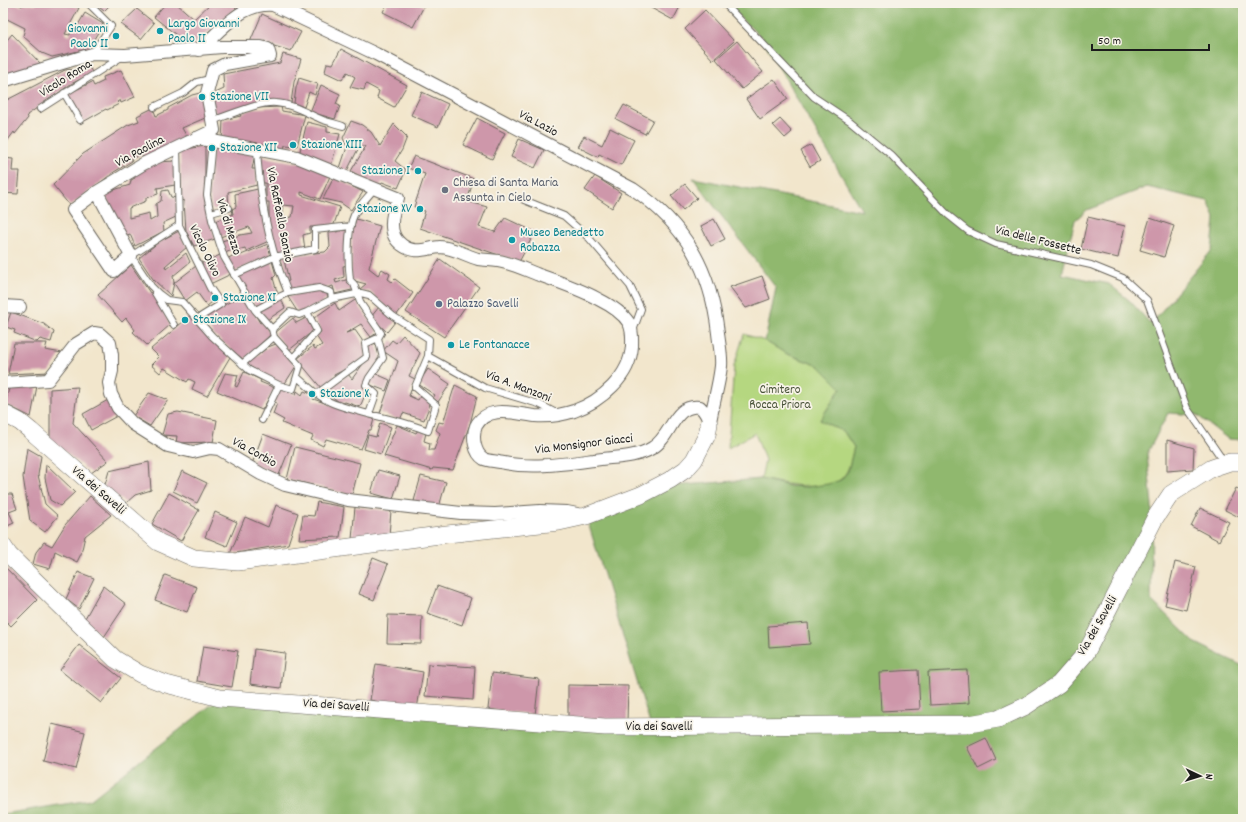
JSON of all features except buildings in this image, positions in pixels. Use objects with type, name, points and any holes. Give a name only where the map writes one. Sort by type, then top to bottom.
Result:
[{"type":"street","name":"Via Lazio","points":[[199,50],[237,15],[258,5],[273,5],[376,54],[633,190],[652,202],[682,233],[694,252],[709,288],[717,323],[721,365],[709,424]]},
{"type":"street","points":[[3,81],[92,54],[125,55],[222,47],[261,47],[270,51],[270,56],[221,65],[213,70],[207,93],[211,121]]},
{"type":"street","name":"Via Paolina","points":[[131,256],[114,271],[73,210],[97,192],[143,164],[214,130],[211,121]]},
{"type":"street","points":[[196,138],[297,157],[398,198],[391,221],[392,230],[397,241],[401,245],[415,250],[428,251],[441,247],[480,259],[499,261],[597,298],[623,315],[632,332]]},
{"type":"street","points":[[97,192],[131,256]]},
{"type":"street","points":[[3,306],[20,307]]},
{"type":"street","name":"Via Monsignor Giacci","points":[[632,332],[629,360],[622,375],[614,386],[597,399],[575,411],[559,415],[535,416],[506,411],[494,413],[482,419],[476,426],[474,435],[475,446],[479,454],[484,459],[521,465],[557,465],[622,457],[645,451],[660,442],[680,412],[685,408],[700,407],[708,416],[709,424]]},
{"type":"street","name":"Via Corbio","points":[[3,383],[48,380],[76,344],[94,333],[100,334],[110,343],[112,371],[109,384],[111,394],[118,408],[133,424],[168,446],[193,452],[210,448],[218,449],[261,474],[285,485],[348,500],[461,513],[495,514],[554,511],[586,516]]},
{"type":"street","name":"Via dei Savelli","points":[[3,413],[20,422],[31,431],[158,542],[194,558],[238,562],[447,534],[559,522],[586,516],[641,495],[670,480],[686,469],[694,460],[707,435],[709,424]]},
{"type":"street","name":"Via dei Savelli","points":[[3,546],[9,555],[115,659],[140,674],[166,684],[220,698],[605,727],[969,724],[998,719],[1026,706],[1058,684],[1086,653],[1155,518],[1171,494],[1212,468],[1236,462]]},
{"type":"lane","points":[[88,3],[111,26],[92,54]]},
{"type":"lane","name":"Via delle Fossette","points":[[724,3],[814,97],[850,121],[891,155],[948,215],[968,231],[996,244],[1091,265],[1123,278],[1147,300],[1187,408],[1220,456],[1236,462]]},
{"type":"lane","name":"Vicolo Roma","points":[[40,109],[125,55]]},
{"type":"lane","points":[[154,107],[182,93],[197,82],[210,79]]},
{"type":"lane","points":[[64,93],[80,120]]},
{"type":"lane","points":[[211,121],[256,105],[276,102],[294,107],[323,120],[343,126]]},
{"type":"lane","name":"Via di Mezzo","points":[[212,141],[207,195],[210,213],[220,244],[234,275],[255,310],[272,329],[274,337],[300,366],[297,377]]},
{"type":"lane","name":"Vicolo Olivo","points":[[177,148],[179,225],[210,288],[221,304],[197,319]]},
{"type":"lane","name":"Via Raffaello Sanzio","points":[[257,150],[259,183],[274,257],[288,293]]},
{"type":"lane","points":[[318,393],[367,357],[365,344],[378,338],[381,333],[365,311],[350,278],[351,226],[353,216],[375,188]]},
{"type":"lane","points":[[524,200],[564,216],[589,238],[630,286],[641,309],[632,332]]},
{"type":"lane","points":[[210,213],[229,208]]},
{"type":"lane","name":"Vicolo Olivo","points":[[131,256],[179,225]]},
{"type":"lane","points":[[234,275],[274,257],[315,250],[315,230],[351,226]]},
{"type":"lane","points":[[131,256],[174,325]]},
{"type":"lane","points":[[151,286],[166,300],[182,302],[212,336],[249,370],[279,385],[293,389],[297,377],[328,401],[396,422],[410,424],[428,431],[436,405],[415,387],[428,356],[429,339],[393,316],[369,295],[357,293],[332,299],[299,315],[290,312],[272,329]]},
{"type":"lane","points":[[255,310],[278,296],[318,288],[330,292],[332,299]]},
{"type":"lane","points":[[293,358],[317,331],[307,312]]},
{"type":"lane","points":[[242,364],[274,337]]},
{"type":"lane","points":[[369,414],[376,394],[366,385],[383,358],[378,338]]},
{"type":"lane","name":"Via A. Manzoni","points":[[428,356],[485,388],[538,404],[559,415]]},
{"type":"lane","points":[[262,420],[279,385]]},
{"type":"green space","points":[[724,3],[1243,3],[1243,440],[1228,439],[1197,415],[1168,413],[1147,454],[1152,505],[1151,600],[1194,642],[1243,666],[1243,819],[3,819],[3,814],[90,800],[220,698],[651,727],[586,516],[657,487],[761,479],[790,486],[807,487],[828,484],[841,480],[848,471],[854,447],[844,432],[820,420],[841,388],[819,366],[785,353],[765,341],[776,288],[693,178],[862,211],[762,38]],"holes":[[[1147,187],[1208,201],[1215,218],[1212,250],[1151,324],[1130,301],[1109,284],[1062,274],[1075,220],[1087,210]]]},
{"type":"green space","name":"Cimitero Rocca Priora","points":[[744,334],[765,341],[785,353],[819,366],[841,388],[820,420],[844,432],[854,447],[850,464],[845,475],[835,483],[803,486],[761,479],[765,460],[755,433],[728,448],[734,366]]},
{"type":"place","name":"Largo Giovanni Paolo II","points":[[160,31]]},
{"type":"place","name":"Giovanni Paolo II","points":[[116,36]]},
{"type":"place","name":"Stazione VII","points":[[202,97]]},
{"type":"place","name":"Stazione XIII","points":[[293,145]]},
{"type":"place","name":"Stazione XII","points":[[212,148]]},
{"type":"place","name":"Stazione I","points":[[418,171]]},
{"type":"place","name":"Chiesa di Santa Maria Assunta in Cielo","points":[[445,190]]},
{"type":"place","name":"Stazione XV","points":[[420,209]]},
{"type":"place","name":"Museo Benedetto Robazza","points":[[512,240]]},
{"type":"place","name":"Stazione XI","points":[[215,298]]},
{"type":"place","name":"Palazzo Savelli","points":[[439,304]]},
{"type":"place","name":"Stazione IX","points":[[185,320]]},
{"type":"place","name":"Le Fontanacce","points":[[451,345]]},
{"type":"place","name":"Stazione X","points":[[312,394]]}]
